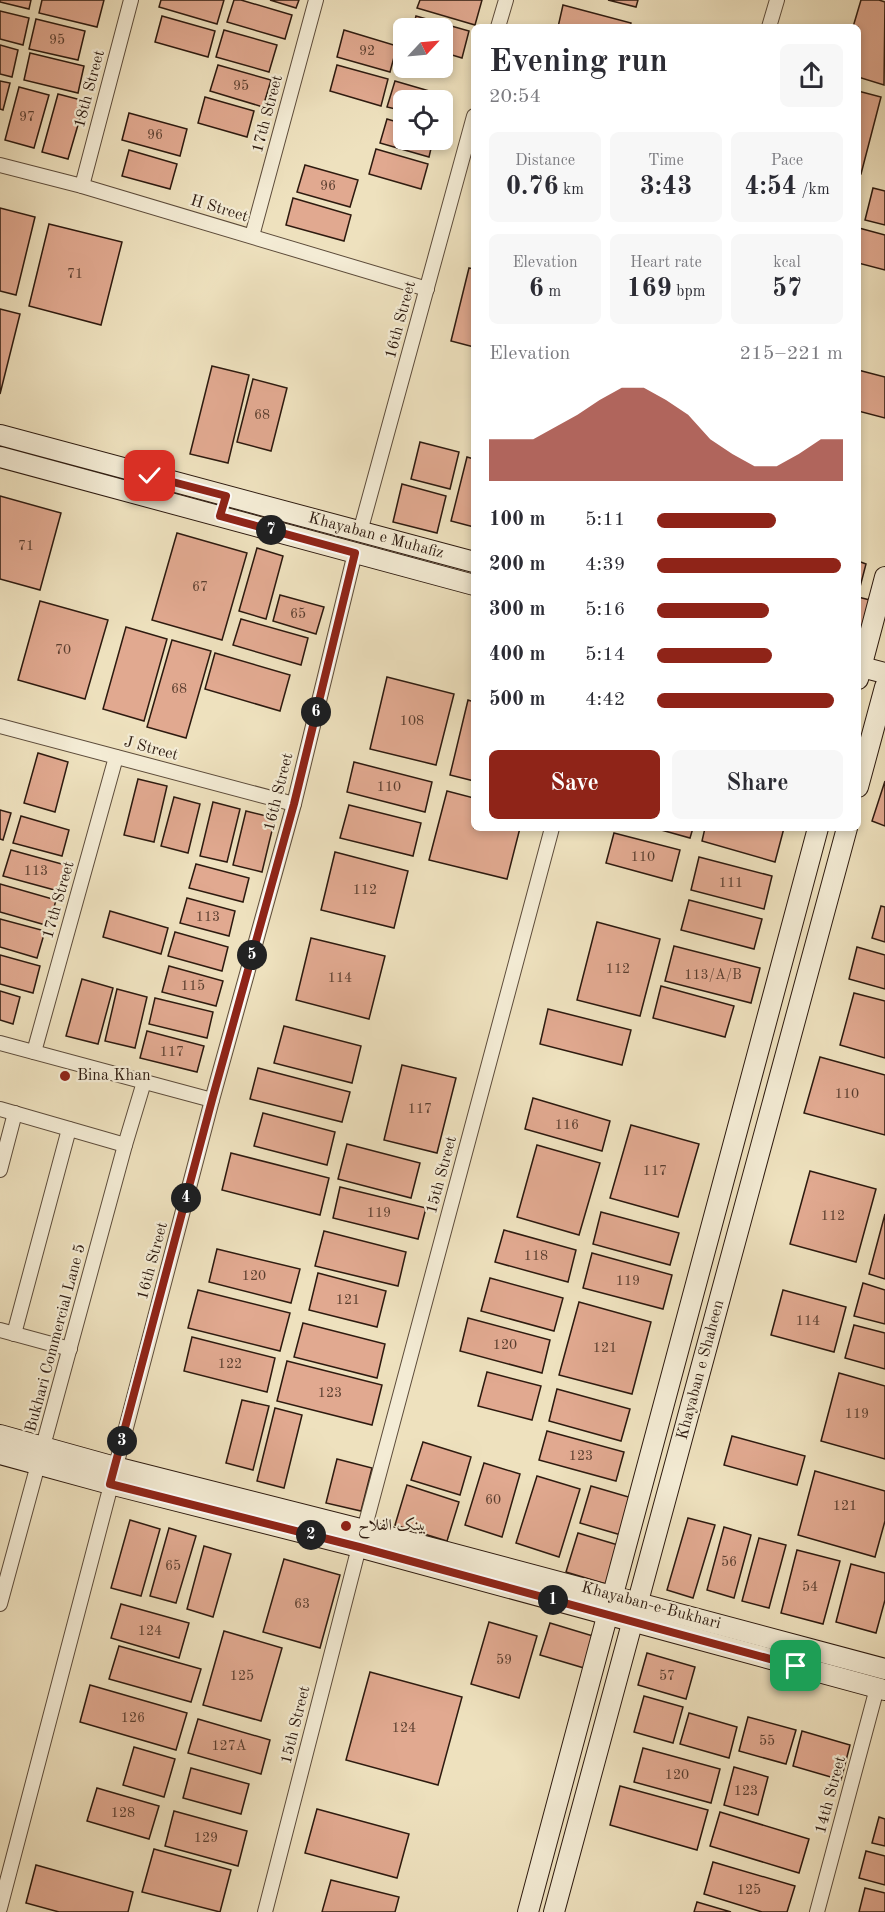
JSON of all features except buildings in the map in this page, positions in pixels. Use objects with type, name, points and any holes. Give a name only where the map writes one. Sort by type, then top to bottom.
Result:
[{"type":"main road","name":"Khayaban e Muhafiz","points":[[0,435],[471,561]]},
{"type":"main road","points":[[0,457],[471,584]]},
{"type":"main road","points":[[220,516],[226,496]]},
{"type":"main road","points":[[861,667],[885,577]]},
{"type":"main road","points":[[861,675],[885,686],[861,776]]},
{"type":"main road","name":"Khayaban e Shaheen","points":[[528,1912],[817,831]]},
{"type":"main road","name":"Khayaban e Shaheen","points":[[554,1912],[846,831]]},
{"type":"main road","name":"Khayaban-e-Bukhari","points":[[0,1435],[41,1456],[112,1476],[362,1538],[611,1606],[633,1622],[881,1689]]},
{"type":"main road","name":"Khayaban-e-Bukhari","points":[[0,1454],[41,1456]]},
{"type":"main road","name":"Khayaban-e-Bukhari","points":[[611,1606],[638,1603],[884,1666]]},
{"type":"street","name":"18th Street","points":[[82,186],[131,0]]},
{"type":"street","name":"17th Street","points":[[252,236],[316,0]]},
{"type":"street","points":[[499,24],[506,0]]},
{"type":"street","points":[[770,24],[777,0]]},
{"type":"street","name":"16th Street","points":[[360,532],[471,127]]},
{"type":"street","name":"H Street","points":[[0,165],[82,186],[427,289]]},
{"type":"street","name":"16th Street","points":[[0,1908],[212,1100],[294,804],[355,553]]},
{"type":"street","name":"J Street","points":[[0,726],[294,804]]},
{"type":"street","name":"17th Street","points":[[34,1052],[116,757]]},
{"type":"street","name":"15th Street","points":[[265,1912],[362,1538],[551,831]]},
{"type":"street","points":[[0,1043],[212,1100]]},
{"type":"street","name":"Bukhari Commercial Lane 5","points":[[0,1604],[4,1576],[41,1456],[144,1082]]},
{"type":"street","points":[[0,1109],[125,1145]]},
{"type":"street","points":[[0,1170],[15,1113]]},
{"type":"street","points":[[14,1334],[69,1129]]},
{"type":"street","points":[[0,1330],[70,1349]]},
{"type":"street","name":"14th Street","points":[[817,1912],[881,1689]]},
{"type":"place","name":"Bina Khan","points":[[65,1076]]},
{"type":"place","name":"بینک الفلاح","points":[[346,1526]]},
{"type":"route","points":[[150,476],[226,496],[220,516],[355,553],[294,804],[212,1100],[110,1484],[359,1547],[796,1666]]}]
